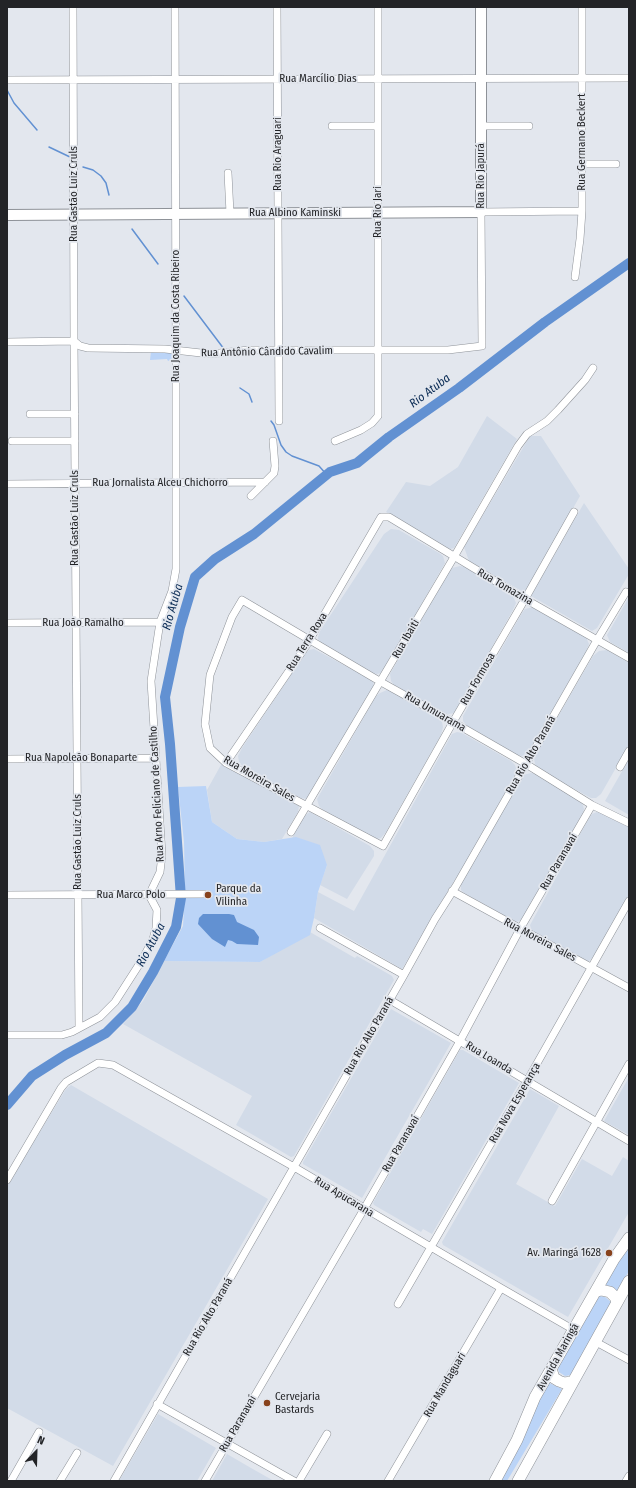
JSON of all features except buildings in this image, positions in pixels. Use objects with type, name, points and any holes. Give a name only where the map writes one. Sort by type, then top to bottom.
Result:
[{"type":"main road","name":"Avenida Maringá","points":[[494,1481],[517,1440],[535,1397],[614,1259],[629,1238]]},
{"type":"main road","points":[[518,1481],[629,1281]]},
{"type":"main road","points":[[596,1291],[601,1290],[610,1292],[617,1302]]},
{"type":"main road","points":[[551,1369],[554,1378],[564,1383],[572,1382]]},
{"type":"street","name":"Rua Gastão Luiz Cruls","points":[[73,7],[79,1028]]},
{"type":"street","name":"Rua Joaquim da Costa Ribeiro","points":[[160,622],[172,591],[175,576],[175,7]]},
{"type":"street","name":"Rua Rio Araguari","points":[[277,7],[279,421]]},
{"type":"street","name":"Rua Rio Jari","points":[[335,441],[361,430],[372,423],[378,416],[378,7]]},
{"type":"street","name":"Rua Rio Japurá","points":[[481,7],[482,346]]},
{"type":"street","name":"Rua Germano Beckert","points":[[575,277],[582,211],[582,7]]},
{"type":"street","name":"Rua Marcílio Dias","points":[[7,80],[629,78]]},
{"type":"street","points":[[332,126],[378,126]]},
{"type":"street","points":[[481,126],[528,126]]},
{"type":"street","points":[[582,164],[616,164]]},
{"type":"street","points":[[228,173],[230,213]]},
{"type":"street","name":"Rua Albino Kaminski","points":[[7,215],[582,211]]},
{"type":"street","name":"Rua Antônio Cândido Cavalim","points":[[7,342],[74,341],[80,346],[88,348],[176,350],[210,354],[249,350],[448,350],[482,346]]},
{"type":"street","name":"Rua Ibaiti","points":[[291,832],[381,682],[518,446],[527,434],[547,421],[558,410],[585,380],[593,368]]},
{"type":"street","points":[[30,414],[75,414]]},
{"type":"street","points":[[12,441],[75,441]]},
{"type":"street","points":[[251,496],[272,476],[275,470],[273,441]]},
{"type":"street","name":"Rua Jornalista Alceu Chichorro","points":[[7,484],[265,482]]},
{"type":"street","name":"Rua Formosa","points":[[383,846],[574,512]]},
{"type":"street","name":"Rua Tomazina","points":[[381,517],[389,517],[525,599],[629,658]]},
{"type":"street","name":"Rua Terra Roxa","points":[[226,763],[310,640],[381,517]]},
{"type":"street","name":"Rua Rio Alto Paraná","points":[[114,1481],[626,592]]},
{"type":"street","name":"Rua Umuarama","points":[[242,600],[381,682],[526,764],[592,805],[629,823]]},
{"type":"street","name":"Rua Moreira Sales","points":[[242,600],[232,617],[220,644],[210,675],[205,724],[210,748],[226,763],[383,846]]},
{"type":"street","name":"Rua João Ramalho","points":[[7,623],[160,622]]},
{"type":"street","name":"Rua Arno Feliciano de Castilho","points":[[149,895],[160,872],[162,859],[150,681],[160,622]]},
{"type":"street","points":[[620,767],[629,751]]},
{"type":"street","name":"Rua Napoleão Bonaparte","points":[[7,759],[155,758]]},
{"type":"street","name":"Rua Paranavaí","points":[[205,1481],[364,1209],[460,1041],[520,929],[592,805]]},
{"type":"street","name":"Rua Moreira Sales","points":[[452,892],[629,988]]},
{"type":"street","name":"Rua Marco Polo","points":[[7,895],[207,894]]},
{"type":"street","points":[[7,1035],[62,1035],[100,1017],[110,1008],[148,950],[153,939],[157,918],[155,904],[149,895]]},
{"type":"street","name":"Rua Nova Esperança","points":[[398,1304],[628,905]]},
{"type":"street","points":[[320,928],[404,976]]},
{"type":"street","name":"Rua Loanda","points":[[390,1000],[629,1141]]},
{"type":"street","name":"Rua Apucarana","points":[[7,1180],[60,1088],[66,1082],[98,1062],[114,1065],[294,1167],[574,1330]]},
{"type":"street","points":[[552,1201],[629,1064]]},
{"type":"street","name":"Rua Mandaguari","points":[[388,1481],[501,1288]]},
{"type":"street","points":[[596,1342],[629,1360]]},
{"type":"street","points":[[158,1404],[294,1481]]},
{"type":"street","points":[[11,1481],[40,1432]]},
{"type":"street","points":[[299,1481],[326,1434]]},
{"type":"street","points":[[60,1481],[77,1453]]},
{"type":"street","points":[[626,1481],[629,1476]]},
{"type":"shaded area","points":[[151,351],[168,352],[173,355],[174,359],[168,361],[167,359],[150,360]]},
{"type":"shaded area","points":[[487,416],[517,439],[454,548],[450,549],[445,547],[386,512],[406,482],[430,486],[458,467]]},
{"type":"shaded area","points":[[530,436],[541,436],[580,496],[525,593],[469,561],[464,547]]},
{"type":"shaded area","points":[[584,503],[629,569],[629,574],[597,628],[592,631],[531,596]]},
{"type":"shaded area","points":[[391,529],[399,530],[439,553],[443,556],[445,563],[385,668],[381,673],[377,674],[322,644],[318,637],[320,631],[384,534]]},
{"type":"shaded area","points":[[460,566],[465,567],[513,596],[516,603],[458,707],[454,713],[449,714],[444,713],[394,685],[391,681],[390,674],[449,572],[452,568]]},
{"type":"shaded area","points":[[629,597],[629,653],[610,642],[607,635]]},
{"type":"shaded area","points":[[533,607],[586,637],[589,644],[586,652],[528,753],[522,756],[517,755],[467,726],[463,721],[463,716],[522,613],[525,609]]},
{"type":"shaded area","points":[[314,649],[368,678],[373,682],[374,686],[307,799],[301,798],[244,768],[239,762],[238,756],[305,654],[309,650]]},
{"type":"shaded area","points":[[607,650],[629,663],[629,745],[601,794],[596,798],[591,798],[538,769],[534,758],[593,656],[599,651]]},
{"type":"shaded area","points":[[387,690],[392,691],[437,717],[442,722],[443,727],[441,735],[386,832],[381,838],[377,839],[372,838],[323,810],[319,806],[317,799],[376,696]]},
{"type":"shaded area","points":[[457,732],[462,733],[511,761],[515,765],[517,771],[463,869],[454,881],[402,969],[314,918],[318,892],[354,911],[452,734]]},
{"type":"shaded area","points":[[629,759],[629,815],[605,801]]},
{"type":"shaded area","points":[[222,763],[299,806],[298,812],[282,839],[264,842],[237,839],[212,822],[207,790]]},
{"type":"shaded area","points":[[531,773],[536,774],[582,802],[584,809],[583,814],[522,920],[516,922],[464,893],[461,890],[461,884],[523,775]]},
{"type":"shaded area","points":[[206,786],[212,822],[237,839],[264,842],[296,837],[320,845],[327,865],[318,892],[310,935],[260,962],[164,961],[183,926],[185,892],[184,842],[178,787]]},
{"type":"shaded area","points":[[310,812],[370,846],[374,851],[374,856],[347,899],[320,885],[327,865],[292,838],[304,816]]},
{"type":"shaded area","points":[[597,812],[605,813],[629,827],[629,895],[595,955],[589,961],[586,961],[535,933],[531,929],[530,925],[589,818],[592,814]]},
{"type":"shaded area","points":[[310,932],[355,958],[357,956],[392,976],[394,980],[294,1156],[291,1157],[236,1125],[252,1096],[123,1024],[143,1001],[164,961],[260,962]]},
{"type":"shaded area","points":[[391,1009],[451,1043],[362,1198],[303,1164],[303,1162]]},
{"type":"shaded area","points":[[460,1050],[463,1050],[519,1083],[432,1234],[423,1229],[421,1232],[373,1203]]},
{"type":"shaded area","points":[[629,1077],[629,1135],[604,1121]]},
{"type":"shaded area","points":[[71,1085],[268,1199],[113,1466],[7,1408],[7,1186],[66,1089]]},
{"type":"shaded area","points":[[530,1089],[559,1106],[516,1184],[555,1206],[582,1159],[612,1176],[623,1157],[629,1161],[629,1212],[568,1317],[443,1245],[442,1242]]},
{"type":"shaded area","points":[[629,1244],[629,1271],[617,1291],[610,1286],[604,1285]]},
{"type":"shaded area","points":[[599,1296],[605,1297],[611,1302],[571,1375],[565,1376],[559,1372],[557,1365]]},
{"type":"shaded area","points":[[547,1382],[562,1389],[507,1481],[499,1481]]},
{"type":"shaded area","points":[[158,1414],[216,1448],[197,1481],[119,1481]]},
{"type":"shaded area","points":[[227,1454],[251,1468],[274,1481],[212,1481]]},
{"type":"water","points":[[203,914],[234,915],[237,922],[254,930],[259,937],[258,945],[237,944],[228,940],[225,947],[212,939],[198,924],[199,918]]},
{"type":"waterway","points":[[7,90],[14,103],[37,130]]},
{"type":"waterway","points":[[49,147],[70,157]]},
{"type":"waterway","points":[[83,167],[93,170],[101,176],[106,183],[109,195]]},
{"type":"waterway","points":[[132,229],[158,264]]},
{"type":"waterway","name":"Rio Atuba","points":[[7,1105],[32,1076],[65,1055],[106,1033],[132,1007],[153,972],[176,927],[181,898],[170,744],[165,697],[180,627],[195,577],[215,559],[254,534],[330,472],[357,463],[389,437],[459,388],[545,322],[629,263]]},
{"type":"waterway","points":[[184,296],[224,349]]},
{"type":"waterway","points":[[240,388],[249,394],[252,402]]},
{"type":"waterway","points":[[271,421],[274,425],[281,445],[286,452],[292,456],[319,466],[327,475]]},
{"type":"place","name":"Parque da Vilinha","points":[[208,895]]},
{"type":"place","name":"Av. Maringá 1628","points":[[609,1253]]},
{"type":"place","name":"Cervejaria Bastards","points":[[267,1403]]}]
